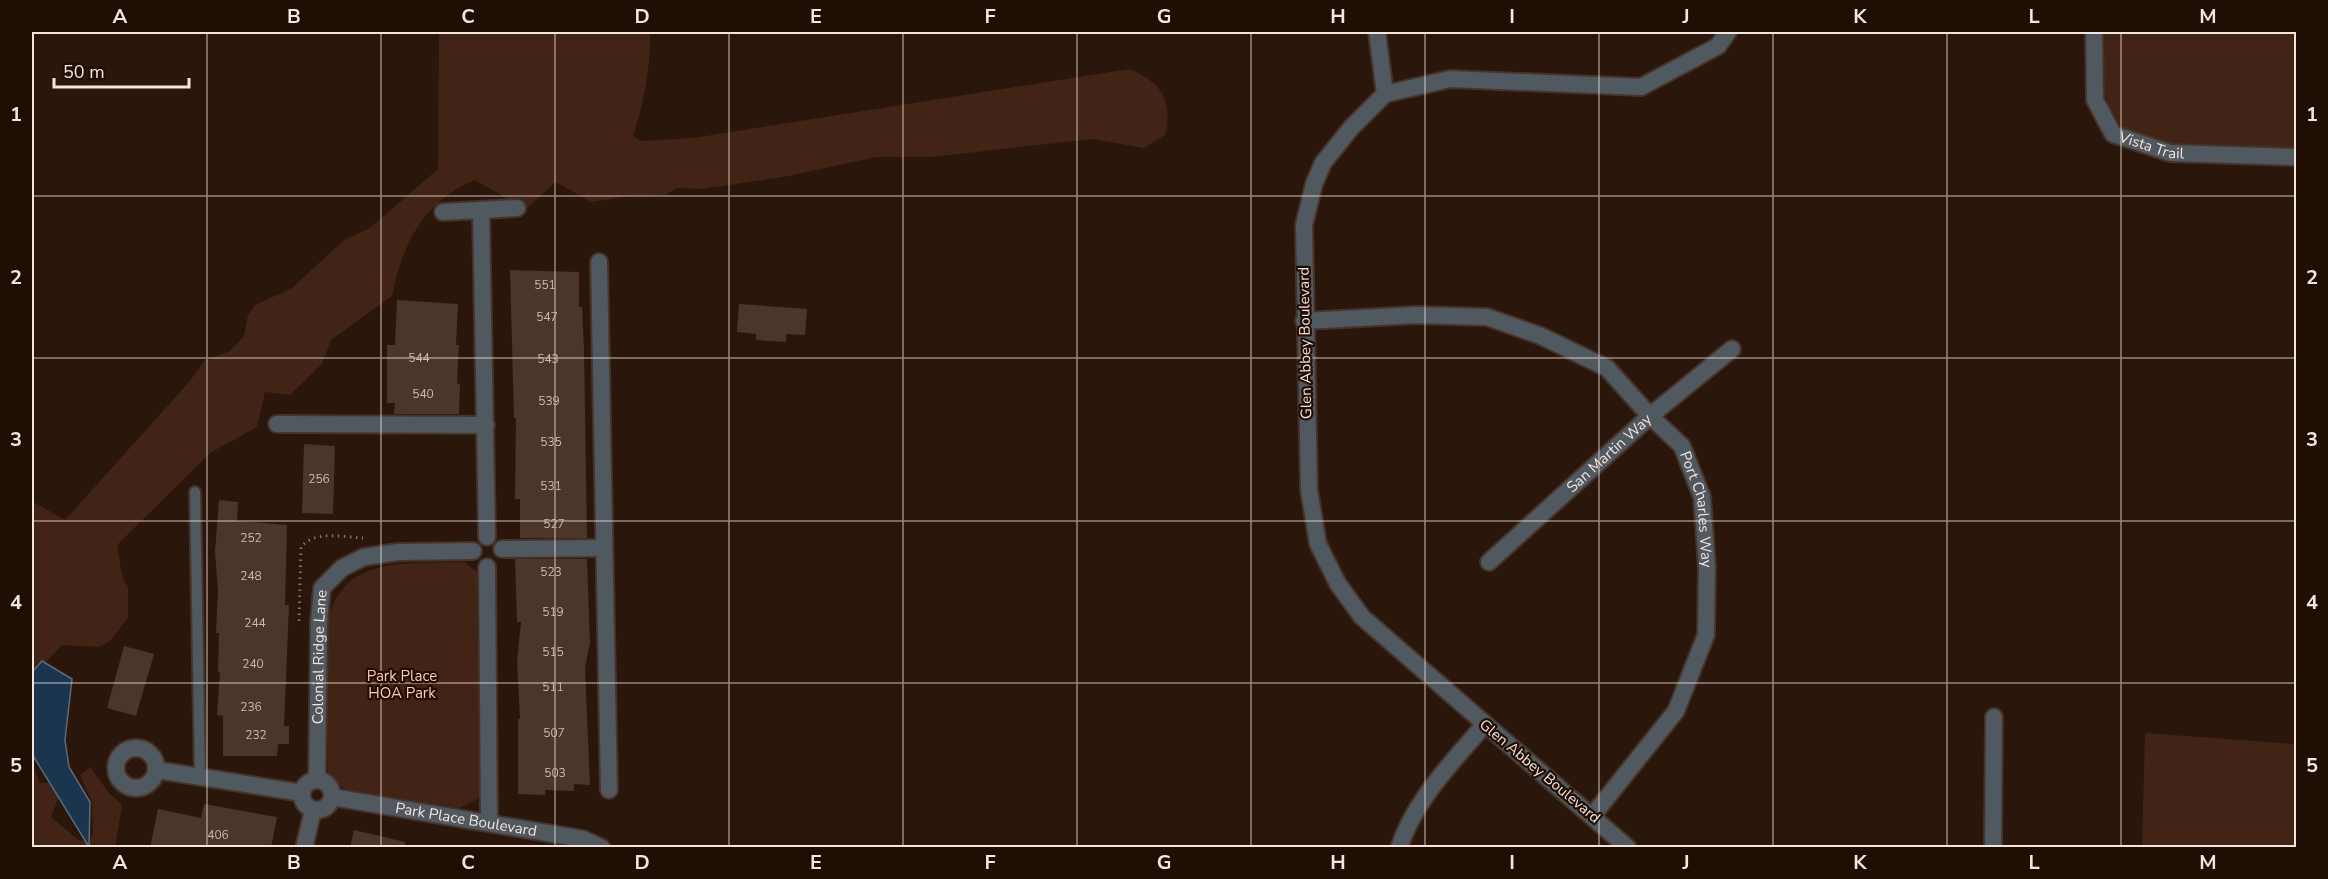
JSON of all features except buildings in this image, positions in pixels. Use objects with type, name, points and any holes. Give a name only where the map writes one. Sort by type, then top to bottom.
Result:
[{"type":"street","points":[[1377,32],[1385,94],[1450,79],[1641,87],[1718,46],[1728,32]]},
{"type":"street","name":"Vista Trail","points":[[2094,32],[2095,99],[2113,134],[2170,153],[2296,157]]},
{"type":"street","name":"Glen Abbey Boulevard","points":[[1385,94],[1352,128],[1323,163],[1314,184],[1304,225],[1304,321],[1309,490],[1318,544],[1338,584],[1362,617],[1484,725],[1593,815],[1628,848]]},
{"type":"street","points":[[443,212],[517,208]]},
{"type":"street","points":[[481,210],[487,537]]},
{"type":"street","points":[[599,262],[609,790]]},
{"type":"street","name":"Port Charles Way","points":[[1304,321],[1417,315],[1487,317],[1540,336],[1607,368],[1650,416],[1682,446],[1702,497],[1707,567],[1706,635],[1676,711],[1593,815]]},
{"type":"street","name":"San Martin Way","points":[[1489,562],[1650,416],[1732,349]]},
{"type":"street","points":[[277,424],[486,426]]},
{"type":"street","points":[[487,537],[498,541],[502,549],[498,563],[487,567],[476,561],[473,551],[479,539],[487,537]]},
{"type":"street","points":[[502,549],[604,548]]},
{"type":"street","name":"Colonial Ridge Lane","points":[[317,780],[319,622],[322,588],[342,568],[364,557],[398,552],[473,551]]},
{"type":"street","points":[[487,567],[489,822]]},
{"type":"street","points":[[1993,848],[1994,717]]},
{"type":"street","points":[[1399,848],[1415,811],[1428,792],[1484,725]]},
{"type":"street","points":[[157,770],[302,794]]},
{"type":"street","points":[[317,780],[329,788],[332,797],[324,808],[313,810],[306,806],[302,794],[309,782],[317,780]]},
{"type":"street","name":"Park Place Boulevard","points":[[332,797],[583,839],[602,848]]},
{"type":"street","points":[[304,848],[313,810]]},
{"type":"lane","points":[[195,492],[200,776]]},
{"type":"path","points":[[299,621],[301,547],[308,538],[317,536],[370,539]]},
{"type":"green space","points":[[439,32],[650,32],[646,84],[633,136],[641,141],[693,138],[1129,69],[1150,80],[1162,94],[1166,103],[1167,123],[1165,135],[1144,148],[1092,139],[932,157],[876,157],[789,176],[703,189],[676,188],[666,195],[631,196],[591,202],[556,182],[526,209],[475,180],[442,200],[418,226],[402,259],[392,296],[331,340],[322,364],[290,395],[265,392],[257,427],[210,453],[117,545],[122,575],[128,588],[128,618],[110,641],[99,647],[62,645],[32,677],[32,501],[65,520],[190,381],[205,360],[230,351],[244,336],[248,315],[255,305],[292,288],[344,240],[370,228],[438,169]]},
{"type":"green space","points":[[2102,32],[2296,32],[2296,152],[2186,149],[2165,146],[2129,133],[2116,118],[2104,92]]},
{"type":"green space","name":"Park Place HOA Park","points":[[464,562],[477,572],[479,798],[460,808],[351,792],[334,781],[328,772],[326,635],[331,609],[342,590],[357,577],[375,569],[418,563]]},
{"type":"green space","points":[[2145,733],[2296,744],[2296,847],[2142,847]]},
{"type":"green space","points":[[32,764],[40,783],[56,783],[61,790],[51,817],[80,841],[91,838],[93,835],[92,802],[80,775],[90,767],[109,793],[122,805],[115,847],[32,847]]},
{"type":"water","points":[[42,661],[72,679],[65,740],[69,767],[90,802],[89,847],[32,754],[32,672]]}]
